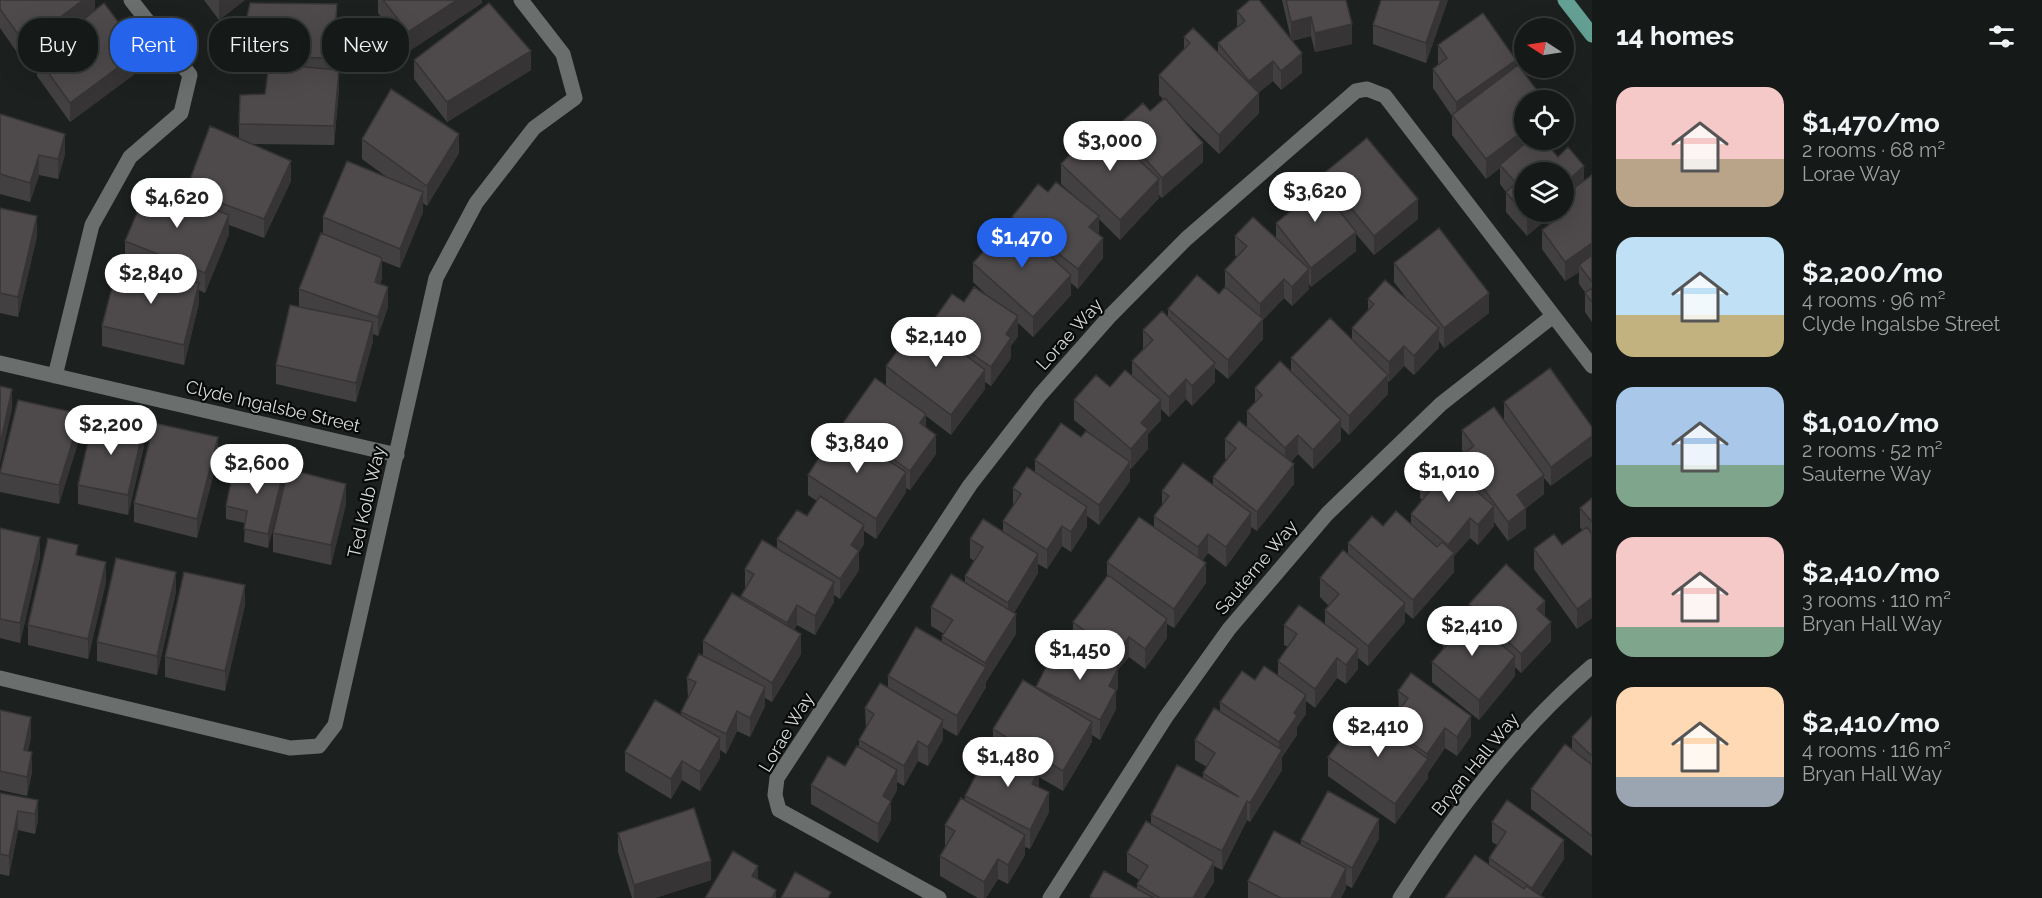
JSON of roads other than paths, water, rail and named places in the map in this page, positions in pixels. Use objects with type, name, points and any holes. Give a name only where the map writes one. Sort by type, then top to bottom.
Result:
[{"type":"main road","points":[[1565,0],[1592,34]]},
{"type":"street","points":[[55,376],[92,225],[130,157],[181,113],[190,75],[131,0]]},
{"type":"street","name":"Ted Kolb Way","points":[[0,678],[290,748],[319,746],[335,725],[436,278],[476,203],[534,128],[575,98],[563,54],[521,0]]},
{"type":"street","name":"Lorae Way","points":[[939,898],[779,810],[775,795],[777,778],[970,485],[1055,378],[1109,317],[1186,239],[1356,91],[1367,89],[1385,96],[1592,366]]},
{"type":"street","name":"Sauterne Way","points":[[1050,898],[1166,717],[1229,629],[1327,514],[1441,404],[1553,316]]},
{"type":"street","name":"Clyde Ingalsbe Street","points":[[0,363],[397,455]]},
{"type":"street","name":"Bryan Hall Way","points":[[1400,898],[1435,844],[1480,784],[1534,722],[1592,666]]}]
